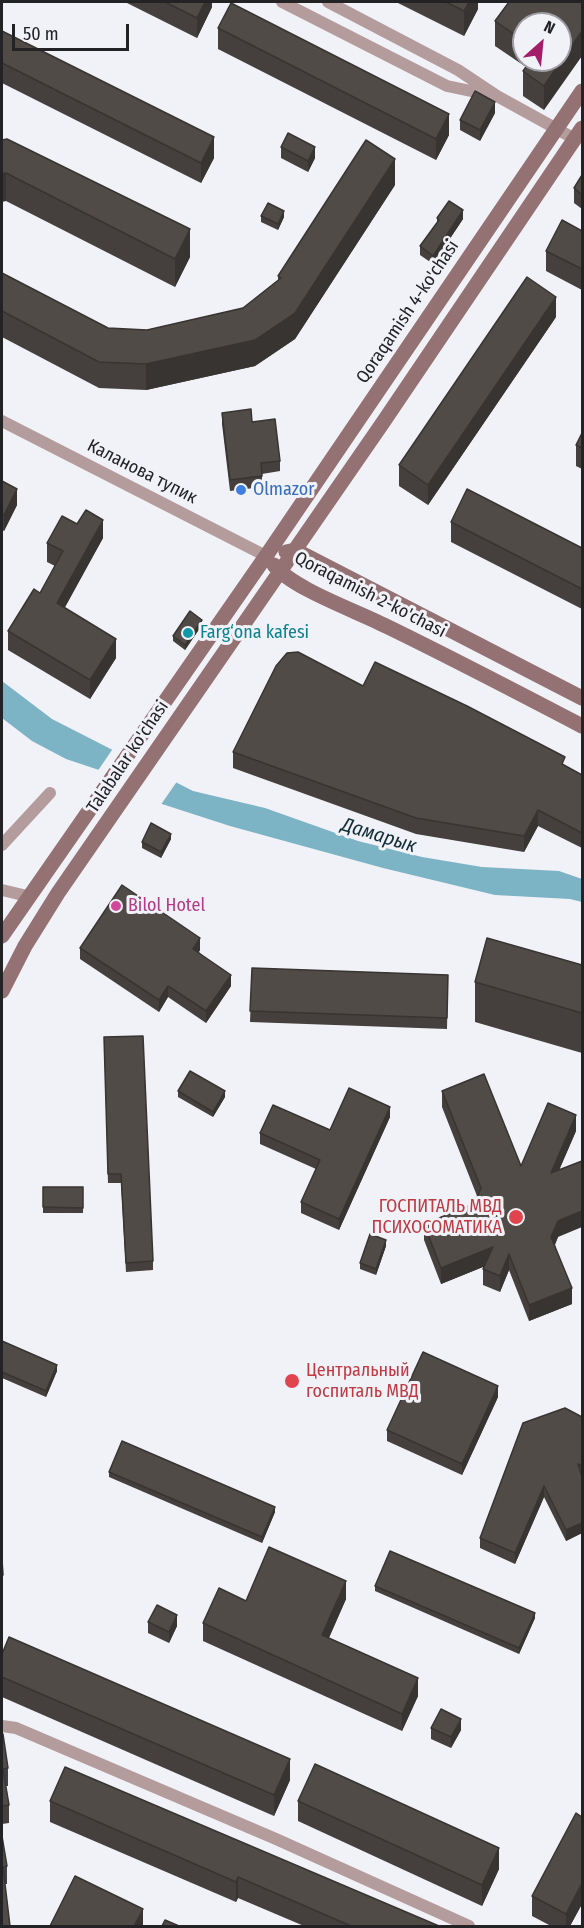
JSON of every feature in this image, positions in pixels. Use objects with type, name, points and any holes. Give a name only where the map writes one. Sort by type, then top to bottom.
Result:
[{"type":"main road","name":"Qoraqamish 4-ko'chasi","points":[[267,556],[582,91]]},
{"type":"main road","points":[[295,550],[579,133]]},
{"type":"main road","name":"Qoraqamish 2-ko'chasi","points":[[582,698],[295,550],[267,556],[280,572],[582,726]]},
{"type":"main road","name":"Talabalar ko'chasi","points":[[2,991],[30,937],[295,550]]},
{"type":"main road","name":"Talabalar ko'chasi","points":[[2,936],[27,896],[85,818],[267,556]]},
{"type":"main road","points":[[85,818],[102,830]]},
{"type":"street","points":[[282,2],[447,86],[497,96]]},
{"type":"street","points":[[328,2],[458,70],[497,96],[557,128],[579,133]]},
{"type":"street","name":"Каланова тупик","points":[[2,421],[267,556]]},
{"type":"street","points":[[2,846],[50,793]]},
{"type":"street","points":[[2,890],[27,896]]},
{"type":"street","points":[[2,1726],[16,1728],[469,1926]]},
{"type":"water","points":[[2,681],[52,719],[193,791],[265,808],[358,841],[422,857],[482,867],[559,871],[582,879],[582,902],[570,899],[495,895],[383,868],[230,826],[162,804],[99,770],[66,759],[32,741],[2,718]]},
{"type":"pier","points":[[114,747],[178,780],[160,806],[97,772]]},
{"type":"building","points":[[165,2],[205,2],[197,18]]},
{"type":"building","points":[[446,2],[469,2],[464,11]]},
{"type":"building","points":[[509,2],[582,2],[582,31],[572,45],[572,12],[512,12],[512,33],[495,21]]},
{"type":"building","points":[[231,3],[449,114],[436,139],[218,28]]},
{"type":"building","points":[[2,31],[214,137],[201,163],[2,63]]},
{"type":"building","points":[[524,72],[554,72],[544,86]]},
{"type":"building","points":[[475,91],[495,102],[480,130],[460,120]]},
{"type":"building","points":[[288,133],[315,147],[308,161],[281,147]]},
{"type":"building","points":[[7,139],[190,229],[175,259],[6,173],[2,174],[2,140]]},
{"type":"building","points":[[366,140],[395,159],[295,313],[255,340],[146,364],[99,362],[2,311],[2,273],[108,328],[147,330],[243,308],[281,278],[278,276]]},
{"type":"building","points":[[582,175],[582,195],[574,188]]},
{"type":"building","points":[[449,201],[463,210],[433,256],[420,246],[439,220],[437,218]]},
{"type":"building","points":[[268,203],[284,211],[278,224],[261,216]]},
{"type":"building","points":[[562,220],[582,231],[582,269],[546,251]]},
{"type":"building","points":[[527,277],[556,297],[428,485],[399,465]]},
{"type":"building","points":[[251,409],[252,422],[275,419],[280,461],[261,463],[262,476],[230,480],[222,413]]},
{"type":"building","points":[[582,433],[582,448],[576,445]]},
{"type":"building","points":[[2,481],[17,489],[4,515],[2,514]]},
{"type":"building","points":[[467,489],[582,548],[582,589],[451,522]]},
{"type":"building","points":[[86,510],[103,520],[57,603],[116,639],[90,680],[8,631],[34,589],[40,593],[63,551],[47,543],[62,516],[77,524]]},
{"type":"building","name":"Farg‘ona kafesi","points":[[190,611],[202,620],[185,645],[173,636]]},
{"type":"building","points":[[298,652],[363,686],[375,662],[565,757],[562,764],[582,775],[582,833],[538,810],[524,836],[416,818],[233,752],[276,666],[287,653]]},
{"type":"building","points":[[151,823],[171,834],[161,852],[142,842]]},
{"type":"building","points":[[122,885],[200,938],[193,949],[231,975],[206,1011],[168,986],[159,1000],[80,948]]},
{"type":"building","points":[[487,938],[582,965],[582,1013],[475,982]]},
{"type":"building","points":[[252,968],[448,975],[447,1018],[250,1011]]},
{"type":"building","points":[[143,1036],[153,1261],[126,1263],[121,1174],[108,1174],[104,1037]]},
{"type":"building","points":[[190,1071],[225,1091],[213,1112],[178,1091]]},
{"type":"building","points":[[484,1074],[521,1166],[548,1103],[576,1115],[551,1173],[582,1161],[582,1211],[558,1221],[551,1237],[572,1288],[529,1305],[509,1254],[500,1276],[483,1269],[493,1247],[441,1268],[424,1224],[474,1204],[481,1188],[442,1091]]},
{"type":"building","points":[[349,1088],[390,1107],[339,1219],[301,1202],[320,1160],[260,1133],[273,1105],[330,1130]]},
{"type":"building","points":[[43,1187],[83,1187],[83,1208],[43,1207]]},
{"type":"building","points":[[370,1234],[386,1240],[376,1269],[360,1263]]},
{"type":"building","points":[[2,1341],[57,1365],[46,1391],[2,1372]]},
{"type":"building","points":[[423,1352],[498,1386],[462,1464],[387,1430]]},
{"type":"building","points":[[565,1408],[582,1417],[582,1466],[578,1464],[582,1477],[582,1523],[566,1530],[544,1486],[515,1553],[480,1538],[523,1423]]},
{"type":"building","points":[[122,1441],[275,1507],[262,1537],[109,1472]]},
{"type":"building","points":[[269,1547],[346,1581],[322,1635],[418,1678],[402,1714],[203,1623],[219,1588],[246,1601]]},
{"type":"building","points":[[390,1551],[535,1613],[519,1648],[375,1586]]},
{"type":"building","points":[[157,1605],[177,1615],[169,1632],[148,1622]]},
{"type":"building","points":[[9,1637],[290,1759],[274,1795],[2,1677],[2,1654]]},
{"type":"building","points":[[441,1709],[461,1719],[451,1737],[431,1728]]},
{"type":"building","points":[[2,1734],[8,1768],[3,1769],[9,1805],[2,1806]]},
{"type":"building","points":[[315,1764],[499,1848],[482,1885],[298,1801]]},
{"type":"building","points":[[65,1767],[439,1926],[351,1926],[238,1877],[236,1882],[50,1801]]},
{"type":"building","points":[[576,1813],[582,1817],[582,1883],[566,1914],[532,1896]]},
{"type":"building","points":[[2,1836],[7,1866],[3,1867],[10,1926],[2,1926]]},
{"type":"building","points":[[75,1876],[143,1909],[134,1926],[50,1926]]},
{"type":"building","points":[[165,1920],[179,1926],[162,1926]]},
{"type":"place","name":"Olmazor","points":[[241,490]]},
{"type":"place","name":"Farg‘ona kafesi","points":[[188,633]]},
{"type":"place","name":"Bilol Hotel","points":[[116,906]]},
{"type":"place","name":"ГОСПИТАЛЬ МВД ПСИХОСОМАТИКА","points":[[516,1217]]},
{"type":"place","name":"Центральный госпиталь МВД","points":[[292,1381]]},
{"type":"water label","name":"Дамарык","points":[[379,836]]}]
